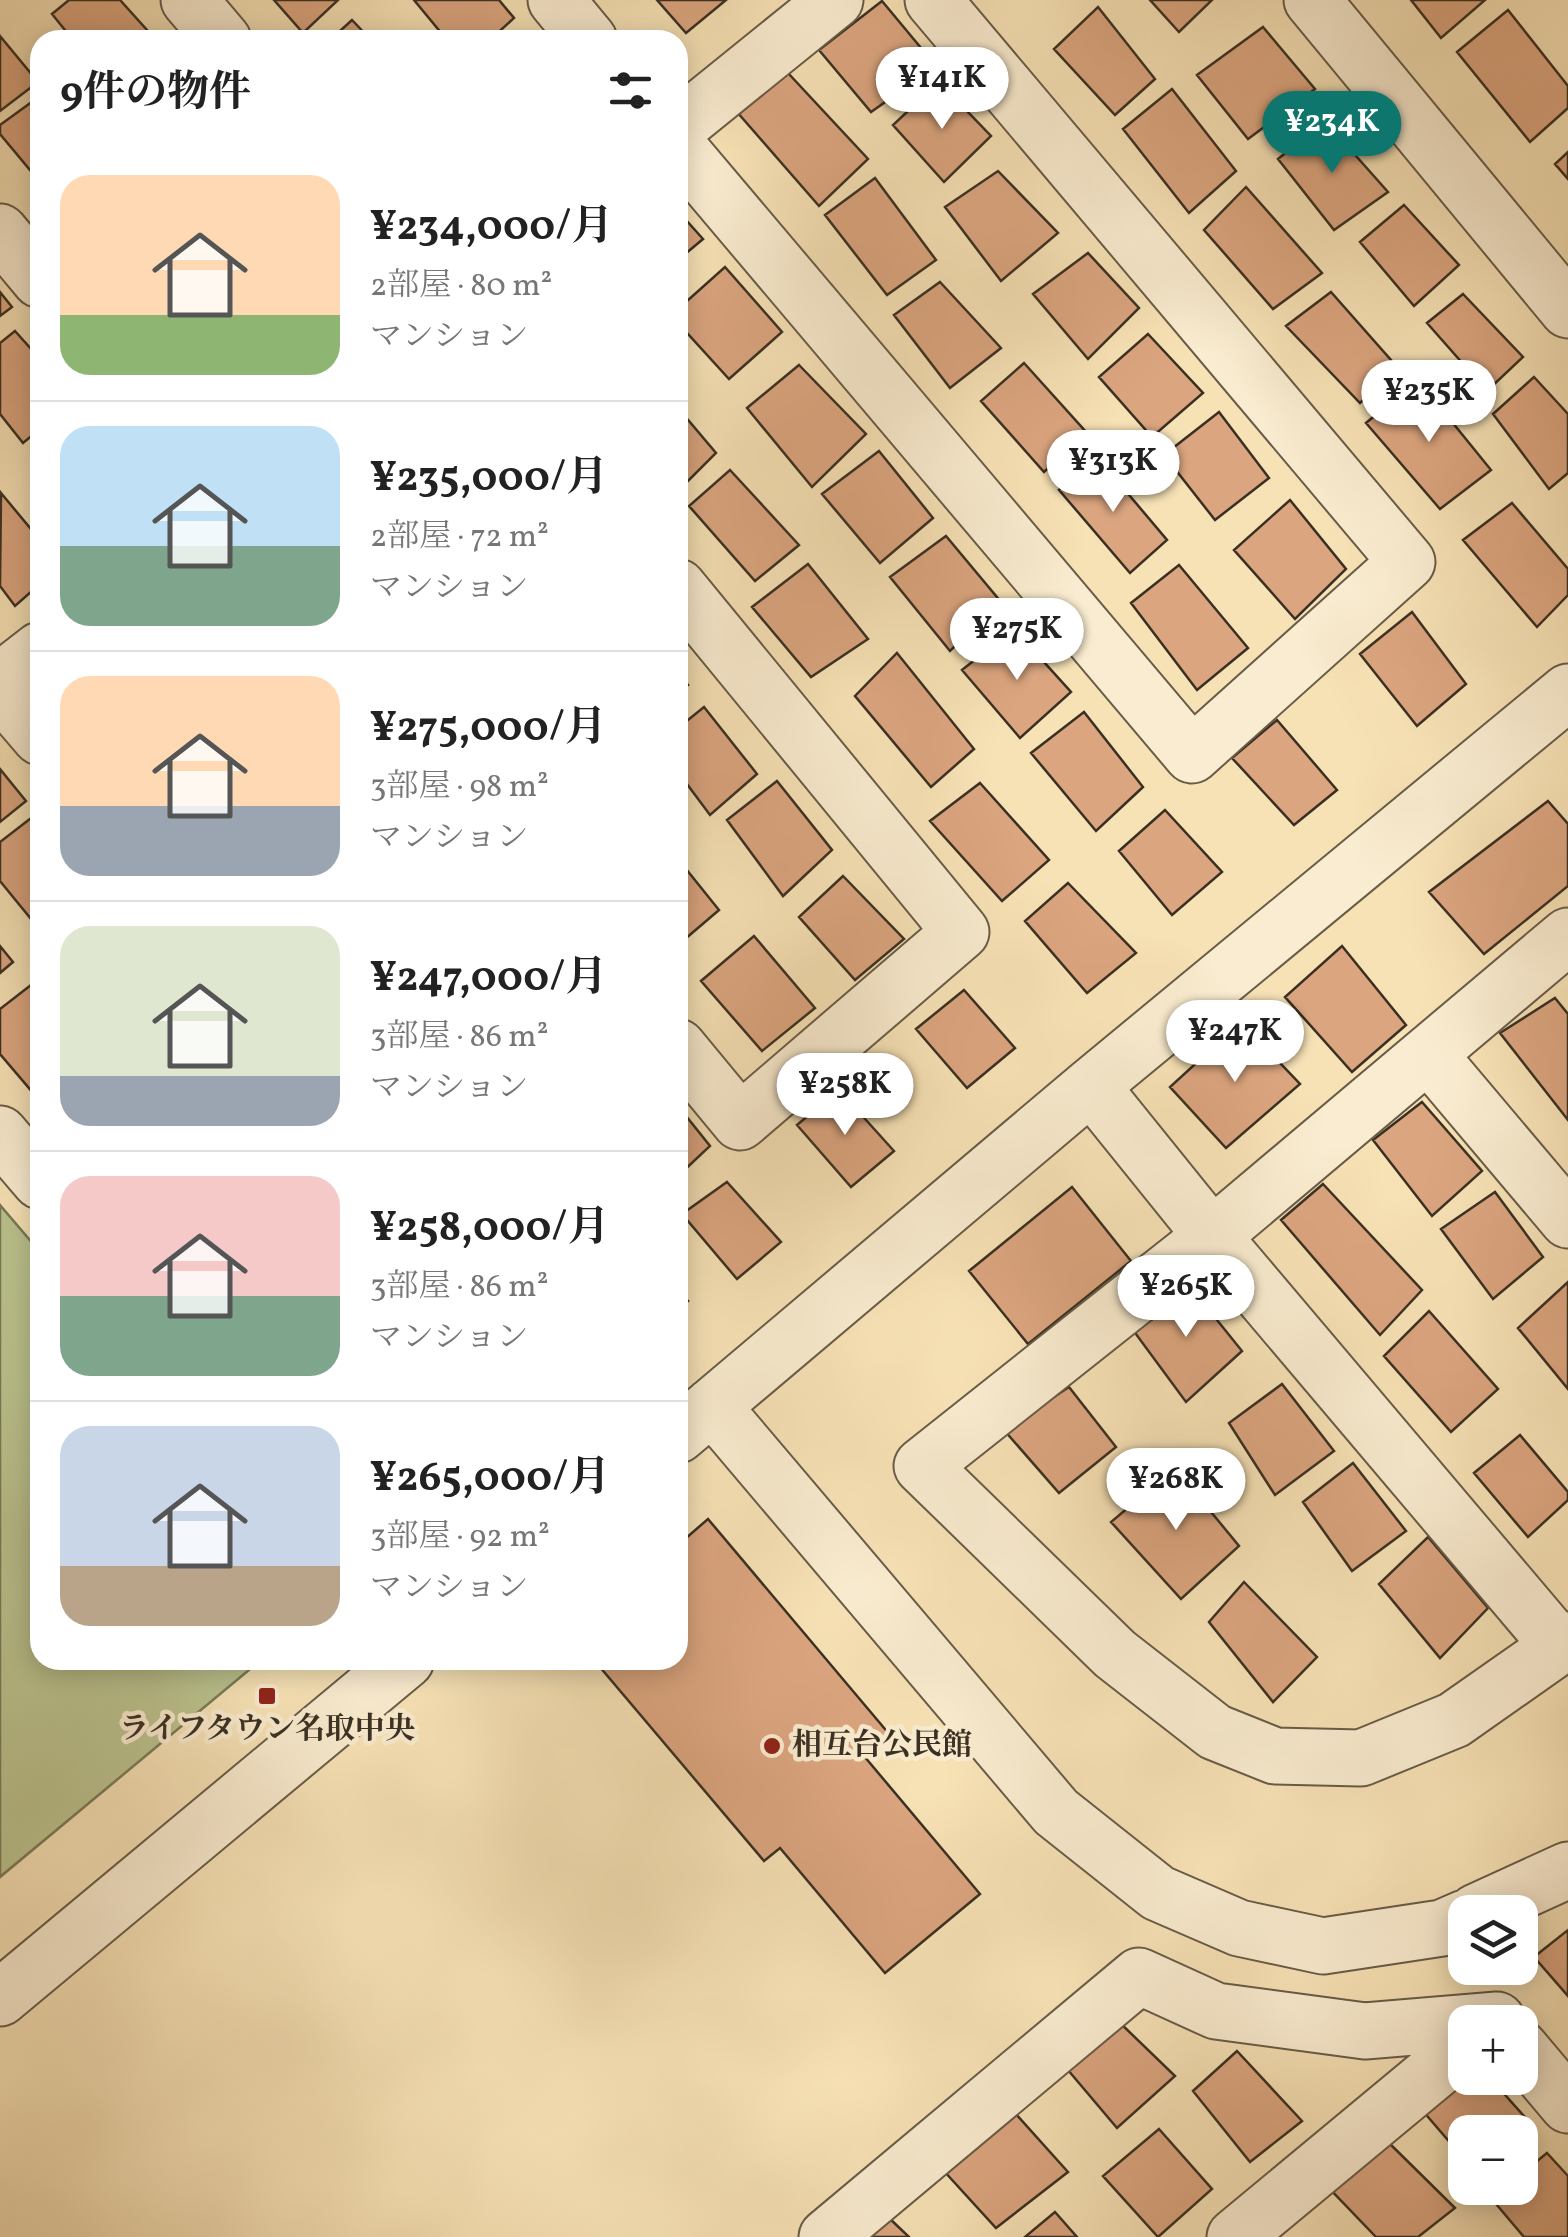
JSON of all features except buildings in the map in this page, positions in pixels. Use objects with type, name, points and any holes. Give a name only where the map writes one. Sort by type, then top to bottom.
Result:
[{"type":"street","points":[[189,0],[214,30]]},
{"type":"street","points":[[556,0],[581,30]]},
{"type":"street","points":[[688,119],[835,0]]},
{"type":"street","points":[[688,159],[1192,755],[1407,562],[933,0]]},
{"type":"street","points":[[1312,0],[1568,310]]},
{"type":"street","points":[[0,232],[30,268]]},
{"type":"street","points":[[688,599],[960,932],[740,1122],[688,1059]]},
{"type":"street","points":[[0,681],[30,658]]},
{"type":"street","points":[[0,690],[30,725]]},
{"type":"street","points":[[1448,1925],[1323,1946],[1239,1928],[1158,1893],[1056,1812],[695,1420],[1568,692]]},
{"type":"street","points":[[1092,1086],[1212,1236],[1564,1643],[1454,1720],[1361,1758],[1275,1756],[1214,1732],[1114,1654],[922,1466],[1212,1236],[1568,936]]},
{"type":"street","points":[[1428,1054],[1568,1220]]},
{"type":"street","points":[[0,1134],[30,1169]]},
{"type":"street","points":[[0,1998],[394,1670]]},
{"type":"street","points":[[1513,1895],[1568,1870]]},
{"type":"street","points":[[827,2237],[1138,1976],[1216,2011],[1365,2031],[1448,2032]]},
{"type":"street","points":[[1266,2227],[1448,2072]]},
{"type":"street","points":[[1538,2075],[1568,2105]]},
{"type":"green space","points":[[0,1205],[30,1240],[30,1670],[249,1670],[0,1877]]},
{"type":"place","name":"ライフタウン名取中央","points":[[267,1696]]},
{"type":"place","name":"相互台公民館","points":[[772,1746]]}]
